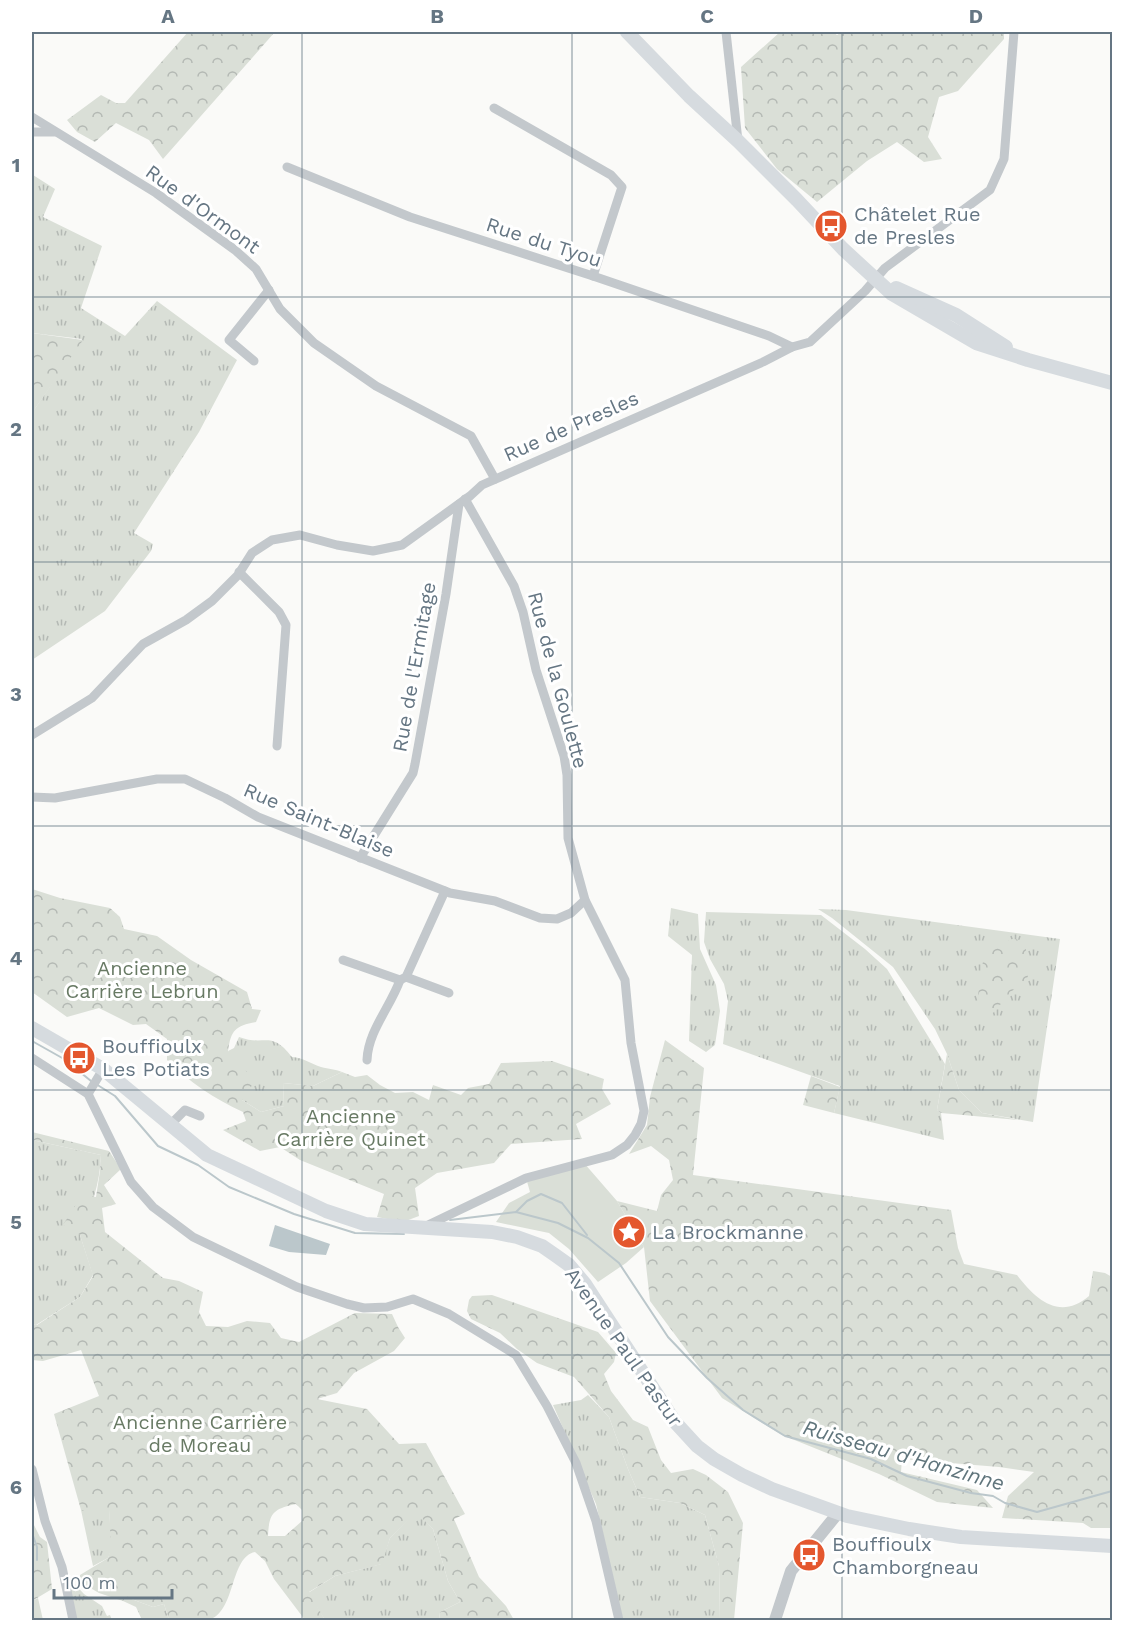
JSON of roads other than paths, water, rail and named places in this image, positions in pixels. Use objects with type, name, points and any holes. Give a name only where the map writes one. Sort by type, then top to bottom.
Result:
[{"type":"main road","points":[[627,32],[843,249],[892,294],[917,303],[979,338],[1028,360],[1113,383]]},
{"type":"main road","name":"Avenue Paul Pastur","points":[[32,1028],[95,1083],[171,1125],[207,1155],[326,1211],[365,1224],[492,1232],[517,1237],[542,1246],[569,1265],[585,1284],[675,1422],[697,1446],[742,1475],[772,1489],[838,1513],[909,1529],[961,1537],[1113,1546]]},
{"type":"street","points":[[726,32],[738,141]]},
{"type":"street","name":"Rue de Presles","points":[[32,735],[92,698],[143,644],[186,620],[212,601],[240,572],[252,553],[272,540],[300,535],[337,545],[373,551],[402,545],[462,502],[482,484],[763,362],[792,347],[810,342],[865,291],[885,268],[990,190],[1004,159],[1014,32]]},
{"type":"street","points":[[494,108],[610,175],[622,187],[594,276]]},
{"type":"street","name":"Rue d'Ormont","points":[[32,117],[156,193],[229,245],[256,269],[280,309],[314,343],[376,386],[471,436],[495,479]]},
{"type":"street","points":[[722,126],[736,118]]},
{"type":"street","points":[[32,132],[54,132]]},
{"type":"street","name":"Rue du Tyou","points":[[287,167],[410,218],[594,276],[769,336],[792,347]]},
{"type":"street","points":[[254,361],[229,340],[269,290]]},
{"type":"street","name":"Rue de l'Ermitage","points":[[360,858],[413,773],[462,502]]},
{"type":"street","name":"Rue de la Goulette","points":[[422,1229],[526,1178],[612,1155],[627,1145],[641,1124],[644,1111],[643,1096],[631,1043],[625,980],[585,900],[568,838],[567,775],[564,756],[536,670],[523,612],[514,586],[462,502]]},
{"type":"street","points":[[240,572],[279,612],[286,625],[277,746]]},
{"type":"street","name":"Rue Saint-Blaise","points":[[32,797],[55,798],[157,779],[185,779],[258,817],[445,891],[495,901],[540,918],[557,919],[571,912],[585,900]]},
{"type":"street","points":[[367,1060],[368,1046],[445,891]]},
{"type":"street","points":[[343,960],[449,993]]},
{"type":"street","points":[[32,1059],[95,1083],[131,1182],[153,1207],[193,1236],[297,1287],[347,1304],[364,1308],[387,1307],[413,1299],[449,1314],[516,1355],[547,1406],[576,1463],[596,1521],[619,1620]]},
{"type":"street","points":[[171,1125],[185,1110],[200,1116]]},
{"type":"street","points":[[32,1469],[45,1521],[62,1567],[73,1620]]},
{"type":"street","points":[[776,1620],[790,1571],[838,1513]]},
{"type":"waterway","name":"Ruisseau d'Hanzinne","points":[[32,1041],[64,1059],[91,1081]]},
{"type":"waterway","name":"Ruisseau d'Hanzinne","points":[[96,1084],[115,1096],[158,1146],[198,1165],[229,1187],[294,1214],[355,1233],[404,1234]]},
{"type":"waterway","name":"Ruisseau d'Hanzinne","points":[[516,1212],[527,1201],[541,1194],[562,1203],[587,1235]]},
{"type":"waterway","name":"Ruisseau d'Hanzinne","points":[[450,1220],[516,1212],[558,1223],[588,1238],[619,1263],[668,1337],[707,1378],[743,1410],[785,1436],[871,1459],[907,1476],[971,1493],[993,1496],[1005,1503],[1037,1512],[1112,1491]]},
{"type":"waterway","points":[[32,1533],[37,1547],[37,1560]]},
{"type":"place","name":"Châtelet Rue de Presles","points":[[831,226]]},
{"type":"place","name":"Bouffioulx Les Potiats","points":[[79,1058]]},
{"type":"place","name":"La Brockmanne","points":[[629,1232]]},
{"type":"place","name":"Bouffioulx Chamborgneau","points":[[809,1555]]},
{"type":"park label","name":"Ancienne Carrière Lebrun","points":[[142,980]]},
{"type":"park label","name":"Ancienne Carrière Quinet","points":[[351,1128]]},
{"type":"park label","name":"Ancienne Carrière de Moreau","points":[[200,1434]]}]
